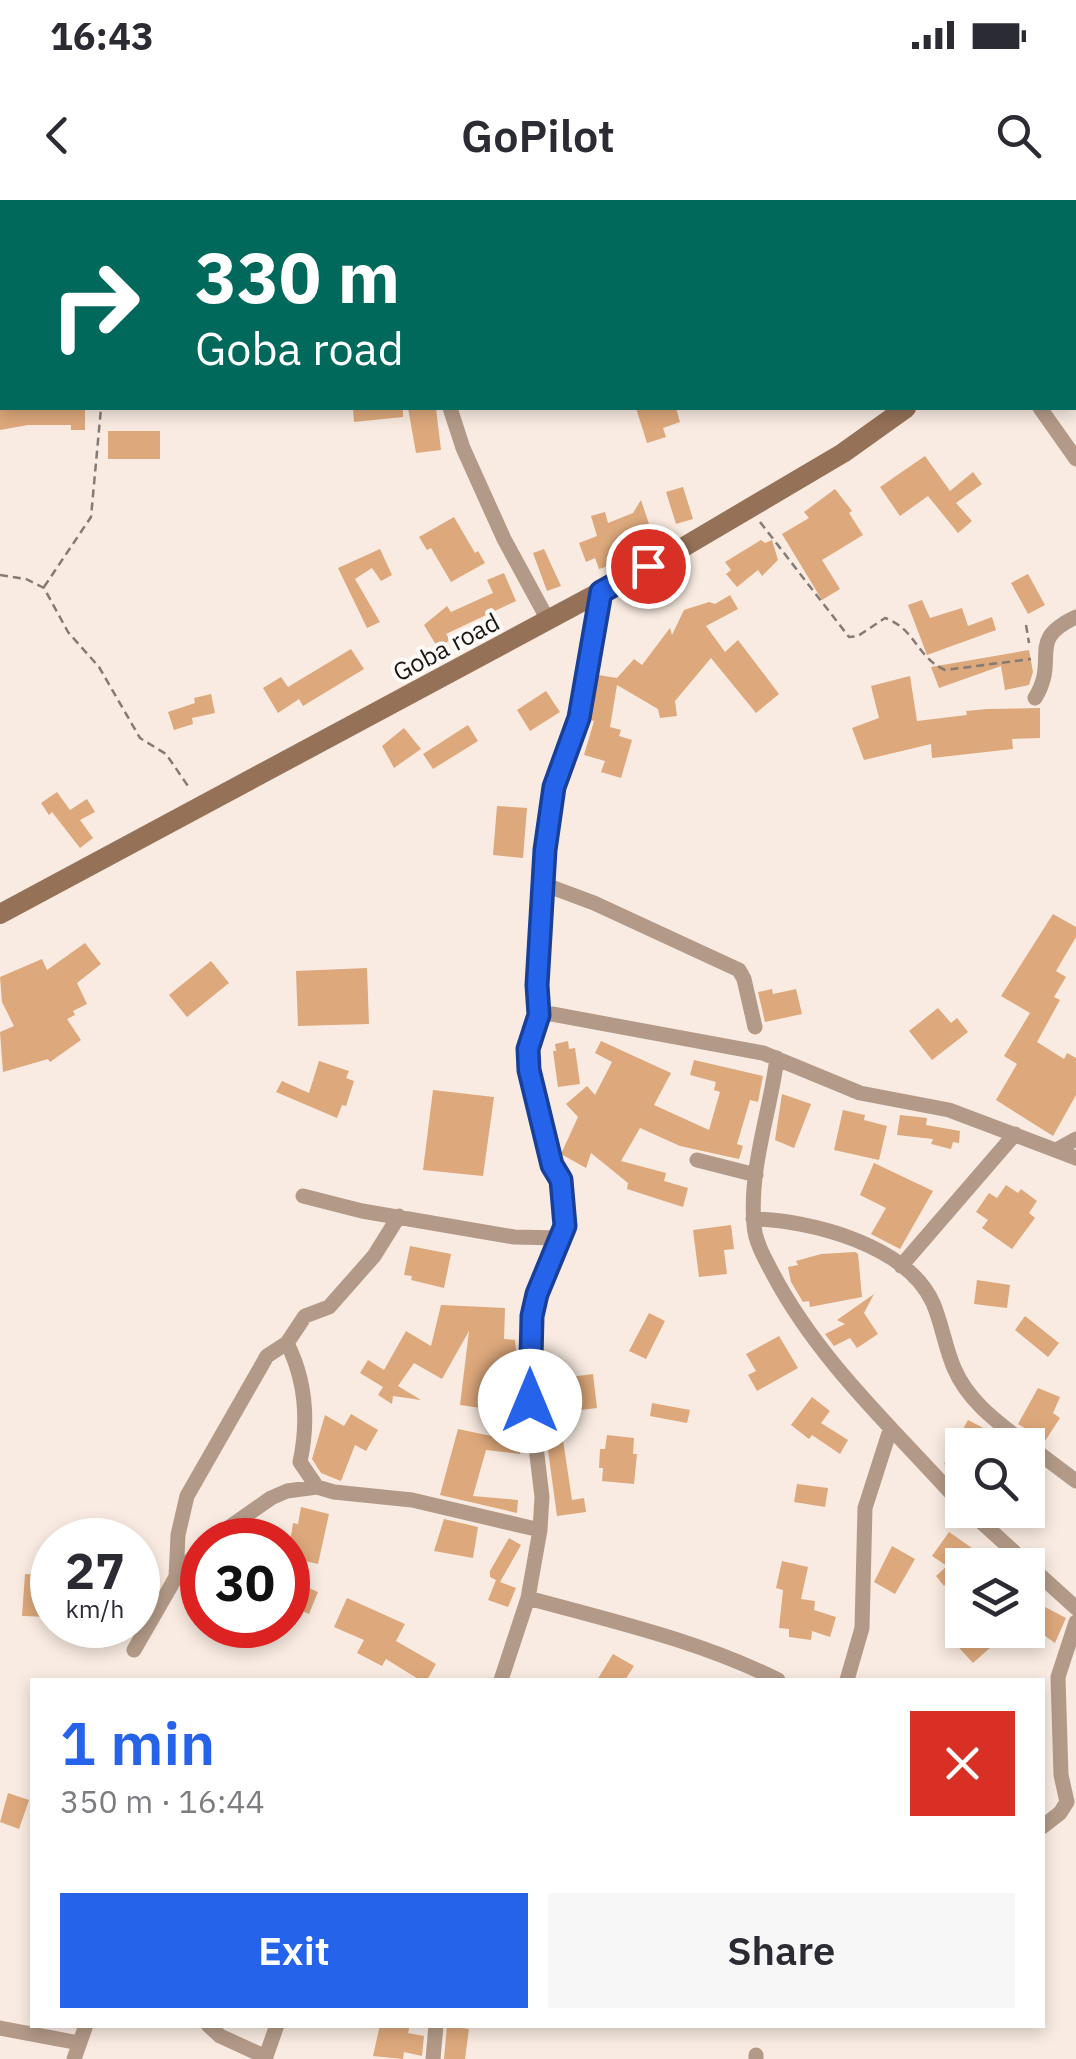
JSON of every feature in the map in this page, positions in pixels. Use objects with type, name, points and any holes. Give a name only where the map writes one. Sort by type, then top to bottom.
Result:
[{"type":"main road","name":"Goba road","points":[[0,914],[601,592],[842,453],[903,410]]},
{"type":"street","points":[[451,410],[462,448],[504,539],[548,620]]},
{"type":"street","points":[[1041,410],[1076,460]]},
{"type":"street","points":[[502,1678],[528,1598],[540,1530],[542,1497],[528,1380],[532,1316],[565,1226],[561,1180],[552,1165],[529,1070],[528,1049],[539,1015],[537,985],[554,787],[579,718],[601,592]]},
{"type":"street","points":[[1035,698],[1046,676],[1050,633],[1076,617]]},
{"type":"street","points":[[544,884],[739,970],[756,1027]]},
{"type":"street","points":[[539,1015],[552,1014],[778,1058],[860,1093],[924,1103],[1076,1158]]},
{"type":"street","points":[[778,1058],[756,1175],[756,1238],[788,1299],[858,1394],[945,1486]]},
{"type":"street","points":[[901,1266],[1014,1134]]},
{"type":"street","points":[[1058,1149],[1076,1140]]},
{"type":"street","points":[[697,1160],[756,1175]]},
{"type":"street","points":[[303,1196],[514,1237],[560,1238]]},
{"type":"street","points":[[176,1578],[181,1513],[198,1472],[267,1356],[287,1343],[304,1316],[329,1306],[374,1256],[399,1216]]},
{"type":"street","points":[[754,1218],[832,1230],[901,1266],[922,1285],[933,1302],[961,1382],[984,1411],[1006,1428]]},
{"type":"street","points":[[287,1343],[301,1371],[305,1425],[300,1462],[317,1487]]},
{"type":"street","points":[[848,1678],[862,1628],[865,1508],[890,1430]]},
{"type":"street","points":[[1045,1458],[1076,1481]]},
{"type":"street","points":[[242,1518],[271,1498],[317,1487],[412,1500],[540,1530]]},
{"type":"street","points":[[988,1528],[1076,1608]]},
{"type":"street","points":[[134,1650],[180,1573]]},
{"type":"street","points":[[528,1598],[653,1633],[774,1678]]},
{"type":"street","points":[[1045,1824],[1067,1802],[1061,1775],[1058,1677],[1076,1622]]},
{"type":"street","points":[[0,2028],[76,2051]]},
{"type":"street","points":[[211,2028],[266,2058],[276,2028]]},
{"type":"street","points":[[432,2059],[436,2028]]},
{"type":"path","points":[[44,588],[91,517],[101,410]]},
{"type":"path","points":[[749,507],[849,636],[858,636],[885,618],[902,624],[932,664],[945,670],[1032,659]]},
{"type":"path","points":[[0,575],[26,579],[44,588],[68,632],[99,667],[140,738],[174,764],[201,808]]},
{"type":"path","points":[[1026,624],[1029,642]]},
{"type":"building","points":[[0,410],[85,410],[85,430],[71,430],[71,425],[28,425],[0,430]]},
{"type":"building","points":[[353,410],[403,410],[403,417],[354,422]]},
{"type":"building","points":[[408,410],[436,410],[441,450],[416,453]]},
{"type":"building","points":[[637,410],[677,410],[680,422],[663,428],[666,437],[647,443]]},
{"type":"building","points":[[108,431],[160,431],[160,459],[108,459]]},
{"type":"building","points":[[925,456],[950,491],[973,472],[982,484],[956,503],[972,521],[958,533],[928,496],[900,516],[880,487]]},
{"type":"building","points":[[683,487],[693,519],[676,524],[666,492]]},
{"type":"building","points":[[835,489],[852,511],[849,513],[863,535],[822,560],[840,589],[822,600],[782,534],[809,518],[804,512]]},
{"type":"building","points":[[641,500],[650,527],[622,536],[626,550],[612,554],[616,564],[599,569],[595,558],[586,562],[579,543],[597,536],[591,516],[605,512],[608,523],[633,513]]},
{"type":"building","points":[[454,517],[485,563],[451,582],[431,548],[427,550],[419,537]]},
{"type":"building","points":[[761,540],[772,540],[778,560],[762,576],[758,570],[737,587],[726,574],[731,570],[725,562]]},
{"type":"building","points":[[380,549],[392,575],[381,581],[372,568],[355,579],[380,622],[367,628],[338,568]]},
{"type":"building","points":[[544,549],[561,586],[547,591],[533,553]]},
{"type":"building","points":[[504,573],[516,601],[446,634],[450,640],[438,648],[424,625],[447,606],[451,612],[493,593],[487,580]]},
{"type":"building","points":[[1028,574],[1045,605],[1028,614],[1011,583]]},
{"type":"building","points":[[730,595],[738,609],[706,626],[725,652],[738,640],[779,694],[756,713],[711,658],[675,701],[677,716],[660,718],[658,709],[617,685],[610,727],[621,730],[619,736],[632,740],[621,778],[601,772],[605,761],[584,755],[594,721],[590,720],[598,675],[617,678],[634,659],[642,665],[670,628],[672,635],[684,610],[709,602],[715,604]]},
{"type":"building","points":[[922,600],[930,618],[962,608],[968,626],[992,617],[996,630],[927,655],[908,605]]},
{"type":"building","points":[[351,649],[364,669],[303,706],[299,699],[278,713],[263,688],[281,677],[288,687]]},
{"type":"building","points":[[1029,650],[1033,672],[1029,685],[1005,690],[1001,666],[939,688],[931,667]]},
{"type":"building","points":[[910,676],[917,721],[967,715],[966,711],[1040,708],[1040,738],[1012,739],[1013,749],[932,758],[931,744],[864,760],[852,728],[879,718],[871,686]]},
{"type":"building","points":[[546,691],[560,712],[530,731],[517,710]]},
{"type":"building","points":[[211,694],[215,713],[192,718],[193,724],[174,730],[168,712]]},
{"type":"building","points":[[468,725],[478,741],[433,769],[423,754]]},
{"type":"building","points":[[404,728],[421,749],[394,768],[382,746]]},
{"type":"building","points":[[57,792],[70,810],[87,799],[95,812],[80,820],[93,838],[80,848],[41,803]]},
{"type":"building","points":[[497,806],[527,808],[523,858],[493,855]]},
{"type":"building","points":[[1053,914],[1076,927],[1076,937],[1056,971],[1066,977],[1054,997],[1060,1000],[1037,1042],[1064,1059],[1067,1053],[1076,1058],[1076,1095],[1053,1136],[996,1100],[1017,1064],[1004,1056],[1030,1013],[1001,996]]},
{"type":"building","points":[[85,943],[101,964],[77,983],[87,1004],[67,1019],[81,1040],[50,1062],[48,1059],[3,1072],[0,1032],[14,1026],[2,1002],[0,977],[42,959],[47,970]]},
{"type":"building","points":[[211,961],[229,983],[187,1017],[169,995]]},
{"type":"building","points":[[367,968],[369,1024],[298,1026],[296,971]]},
{"type":"building","points":[[772,989],[773,994],[796,989],[802,1014],[765,1022],[758,992]]},
{"type":"building","points":[[938,1008],[951,1023],[957,1018],[968,1032],[932,1060],[909,1031]]},
{"type":"building","points":[[568,1041],[569,1049],[575,1048],[580,1084],[558,1087],[553,1051],[555,1044]]},
{"type":"building","points":[[601,1041],[671,1073],[654,1105],[709,1130],[720,1092],[714,1090],[716,1082],[690,1075],[694,1060],[763,1076],[758,1102],[750,1100],[737,1144],[743,1146],[739,1159],[680,1146],[640,1128],[621,1161],[666,1173],[664,1181],[688,1188],[683,1207],[627,1189],[628,1183],[591,1153],[586,1168],[561,1154],[578,1117],[566,1104],[587,1086],[595,1095],[612,1062],[595,1053]]},
{"type":"building","points":[[319,1061],[349,1071],[346,1078],[354,1081],[346,1106],[342,1105],[337,1118],[276,1092],[282,1081],[309,1093]]},
{"type":"building","points":[[433,1090],[494,1097],[483,1176],[423,1170]]},
{"type":"building","points":[[782,1094],[811,1104],[794,1148],[775,1140]]},
{"type":"building","points":[[843,1110],[887,1126],[879,1160],[834,1150]]},
{"type":"building","points":[[900,1115],[927,1118],[926,1125],[960,1131],[959,1143],[953,1142],[951,1149],[931,1144],[933,1139],[897,1135]]},
{"type":"building","points":[[874,1163],[933,1191],[900,1249],[871,1234],[886,1208],[860,1195]]},
{"type":"building","points":[[1006,1185],[1018,1193],[1021,1189],[1037,1201],[1029,1213],[1035,1218],[1012,1249],[982,1228],[988,1220],[976,1212],[989,1193],[997,1198]]},
{"type":"building","points":[[731,1225],[734,1249],[724,1250],[727,1274],[699,1277],[693,1230]]},
{"type":"building","points":[[410,1246],[451,1254],[444,1288],[404,1275]]},
{"type":"building","points":[[855,1252],[862,1297],[810,1307],[809,1301],[803,1302],[791,1282],[788,1267],[821,1254]]},
{"type":"building","points":[[977,1280],[1010,1285],[1007,1308],[974,1304]]},
{"type":"building","points":[[874,1294],[864,1313],[878,1334],[857,1348],[850,1338],[834,1346],[825,1334],[845,1324],[837,1320]]},
{"type":"building","points":[[441,1305],[505,1308],[504,1339],[515,1340],[516,1350],[507,1403],[519,1402],[523,1433],[520,1454],[486,1450],[473,1496],[518,1500],[517,1513],[440,1495],[458,1429],[491,1436],[495,1410],[460,1405],[469,1331],[442,1379],[414,1363],[398,1386],[421,1400],[393,1396],[392,1404],[378,1395],[383,1387],[360,1373],[368,1360],[384,1370],[406,1331],[431,1346]]},
{"type":"building","points":[[649,1313],[665,1321],[646,1359],[629,1351]]},
{"type":"building","points":[[1025,1316],[1059,1343],[1048,1357],[1015,1330]]},
{"type":"building","points":[[779,1336],[798,1368],[757,1391],[748,1375],[756,1371],[746,1354]]},
{"type":"building","points":[[569,1368],[570,1377],[593,1374],[597,1408],[547,1414],[542,1371]]},
{"type":"building","points":[[1038,1388],[1060,1397],[1053,1413],[1060,1418],[1045,1441],[1045,1428],[1024,1428],[1018,1424]]},
{"type":"building","points":[[812,1397],[830,1411],[821,1423],[848,1440],[840,1454],[791,1425]]},
{"type":"building","points":[[652,1403],[690,1410],[687,1423],[650,1416]]},
{"type":"building","points":[[351,1414],[378,1430],[366,1451],[355,1445],[341,1481],[321,1473],[312,1459],[325,1415],[344,1426]]},
{"type":"building","points":[[968,1420],[983,1428],[964,1428]]},
{"type":"building","points":[[607,1435],[634,1438],[634,1484],[602,1481],[600,1449],[605,1449]]},
{"type":"building","points":[[563,1440],[572,1500],[584,1498],[586,1512],[557,1516],[547,1443]]},
{"type":"building","points":[[797,1484],[828,1488],[825,1507],[794,1502]]},
{"type":"building","points":[[301,1507],[329,1514],[318,1564],[310,1562],[310,1518],[299,1518]]},
{"type":"building","points":[[444,1519],[478,1527],[473,1558],[434,1551]]},
{"type":"building","points":[[949,1532],[972,1548],[945,1548],[945,1565],[932,1556]]},
{"type":"building","points":[[509,1538],[521,1545],[500,1582],[516,1588],[508,1607],[488,1600],[496,1580],[490,1577],[490,1571]]},
{"type":"building","points":[[892,1546],[915,1559],[895,1594],[874,1582]]},
{"type":"building","points":[[782,1561],[808,1567],[801,1599],[815,1601],[814,1610],[836,1617],[830,1637],[812,1631],[811,1640],[789,1637],[789,1629],[779,1628],[783,1590],[776,1588]]},
{"type":"building","points":[[945,1568],[944,1586],[936,1576]]},
{"type":"building","points":[[25,1574],[30,1574],[30,1616],[22,1616]]},
{"type":"building","points":[[310,1589],[318,1592],[310,1612]]},
{"type":"building","points":[[347,1598],[405,1624],[396,1641],[436,1664],[428,1678],[417,1678],[386,1659],[382,1666],[357,1653],[364,1640],[334,1627]]},
{"type":"building","points":[[1045,1607],[1066,1618],[1055,1643],[1045,1636]]},
{"type":"building","points":[[959,1648],[990,1648],[973,1663]]},
{"type":"building","points":[[613,1654],[634,1666],[626,1678],[598,1678]]},
{"type":"building","points":[[8,1793],[29,1800],[19,1829],[0,1822]]},
{"type":"building","points":[[379,2028],[409,2028],[408,2033],[424,2036],[422,2056],[404,2052],[403,2059],[373,2056]]},
{"type":"building","points":[[447,2028],[469,2029],[465,2059],[444,2059]]},
{"type":"route","points":[[530,1401],[532,1316],[565,1226],[561,1180],[552,1165],[536,1109],[528,1049],[539,1015],[540,912],[549,815],[554,787],[579,718],[601,592],[648,566]]}]
